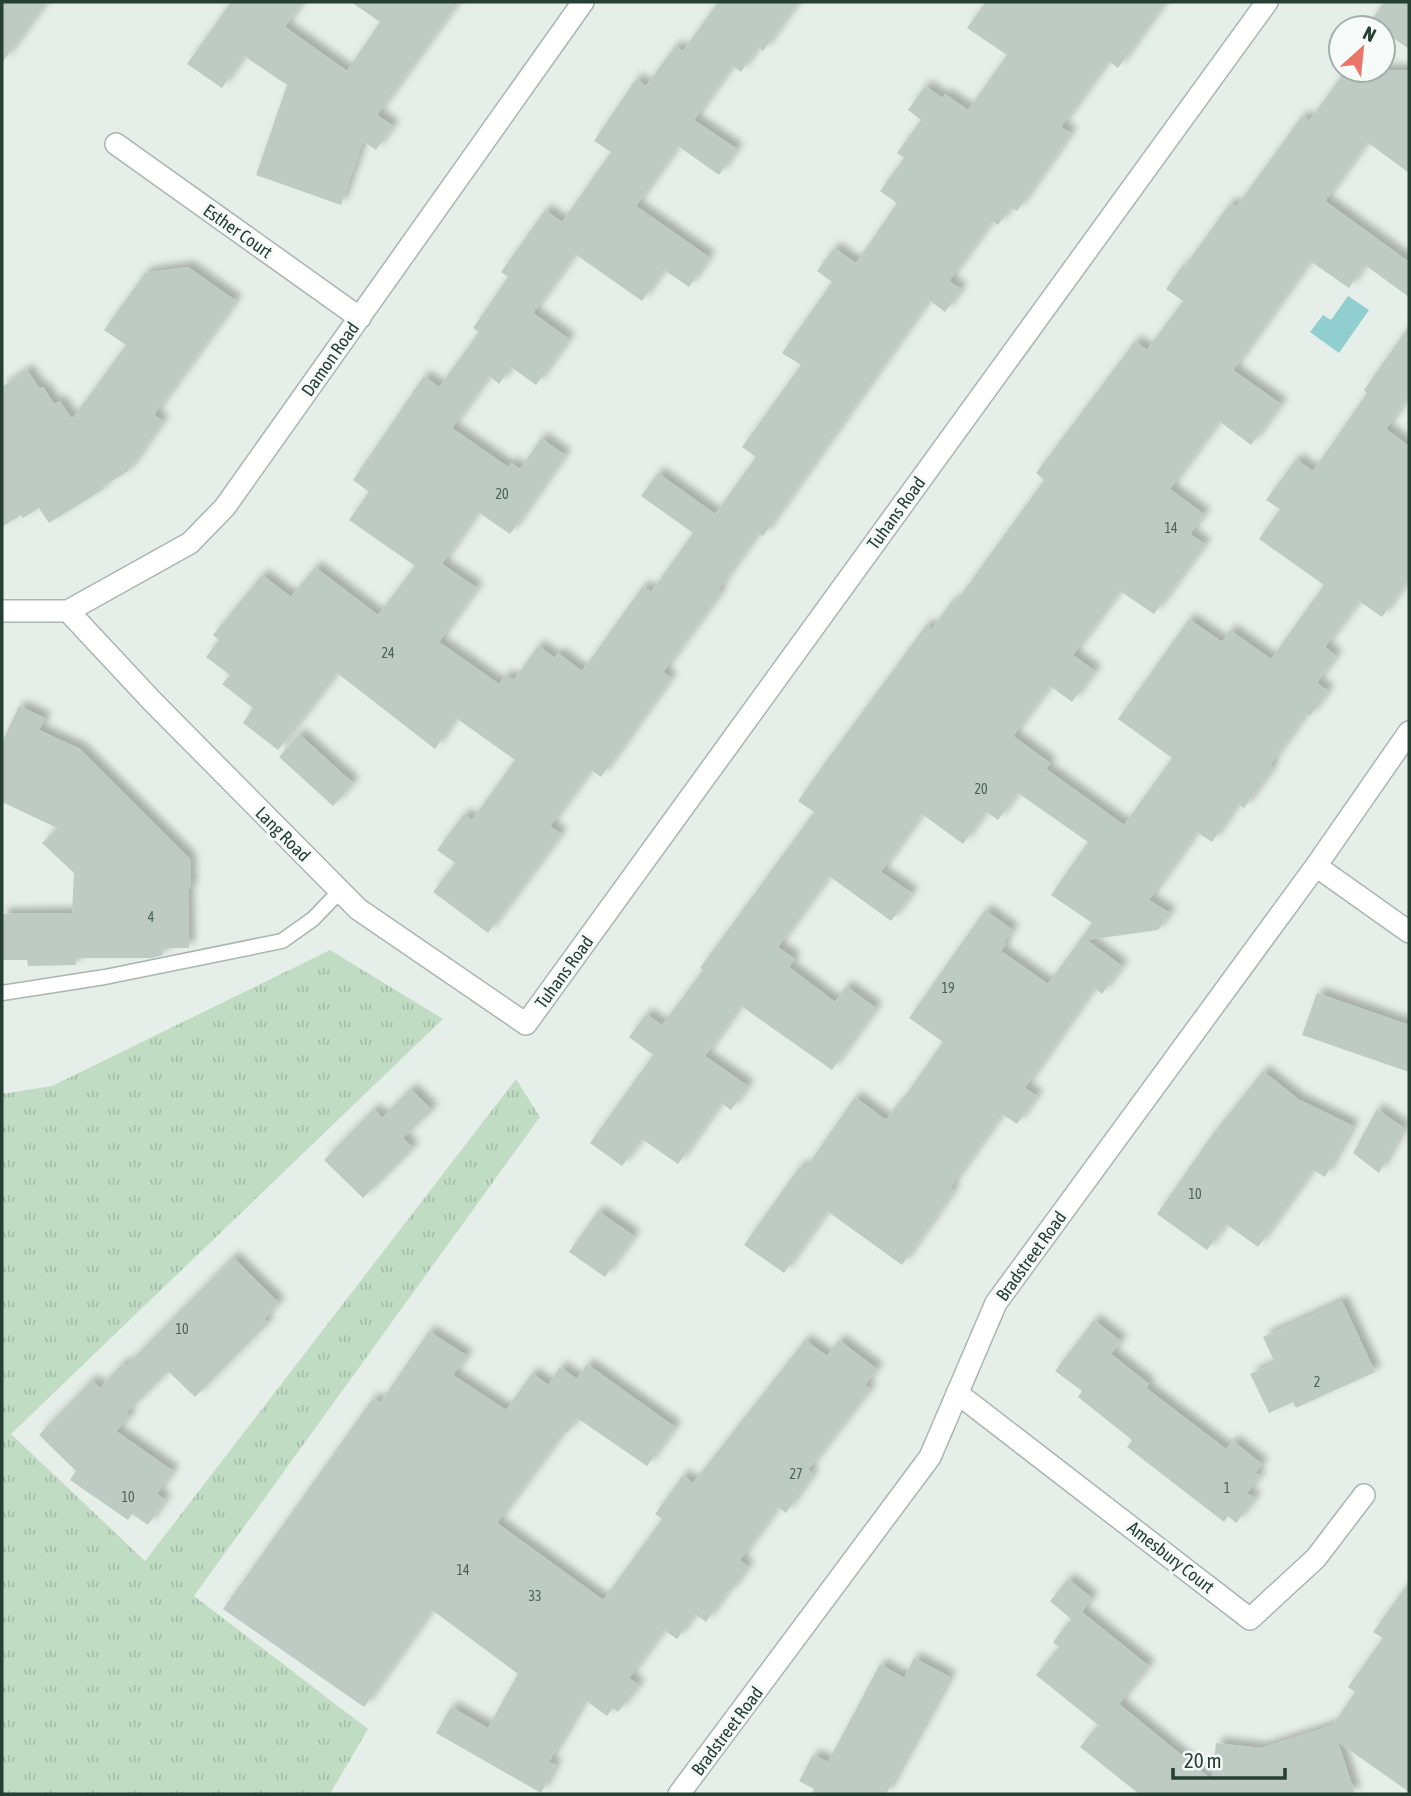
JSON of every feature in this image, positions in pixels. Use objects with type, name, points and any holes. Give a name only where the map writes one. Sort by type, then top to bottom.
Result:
[{"type":"street","name":"Damon Road","points":[[2,611],[68,611],[180,548],[199,534],[225,507],[583,2]]},
{"type":"street","name":"Tuhans Road","points":[[526,1024],[1267,2]]},
{"type":"street","name":"Esther Court","points":[[116,145],[360,318]]},
{"type":"street","name":"Lang Road","points":[[68,611],[152,701],[358,909],[526,1024]]},
{"type":"street","name":"Bradstreet Road","points":[[679,1794],[930,1457],[996,1303],[1316,866],[1409,732]]},
{"type":"street","points":[[1316,866],[1409,932]]},
{"type":"street","name":"Amesbury Court","points":[[957,1392],[1250,1619],[1316,1558],[1364,1495]]},
{"type":"lane","points":[[2,993],[106,977],[282,941],[313,919],[340,891]]},
{"type":"green space","points":[[330,950],[443,1019],[11,1434],[145,1561],[516,1079],[540,1117],[194,1596],[368,1729],[330,1794],[2,1794],[2,1094],[52,1086]]},
{"type":"water","points":[[1348,296],[1369,310],[1339,353],[1310,332],[1323,315],[1331,320]]},
{"type":"building","points":[[2,2],[46,2],[2,63]]},
{"type":"building","points":[[231,2],[302,2],[285,27],[347,71],[380,22],[351,2],[458,2],[377,115],[393,126],[376,150],[363,141],[341,205],[256,175],[287,85],[244,56],[222,88],[187,64]]},
{"type":"building","points":[[718,2],[798,2],[763,51],[758,47],[741,72],[732,66],[694,120],[737,149],[719,175],[678,146],[636,206],[709,257],[689,287],[664,270],[642,301],[575,254],[533,313],[569,339],[536,385],[511,367],[499,384],[489,376],[452,428],[508,467],[511,463],[520,469],[541,438],[565,455],[510,534],[478,512],[442,564],[477,588],[439,642],[499,684],[506,675],[514,680],[538,646],[555,658],[558,653],[582,671],[643,586],[651,592],[693,533],[641,496],[658,473],[715,514],[756,457],[742,447],[801,365],[782,353],[832,282],[817,271],[834,248],[856,263],[897,203],[880,191],[904,158],[897,153],[921,120],[908,110],[925,86],[943,98],[945,94],[968,110],[1007,55],[967,28],[986,2],[1165,2],[1118,68],[1108,61],[1061,127],[1071,133],[1017,211],[1011,207],[998,225],[992,221],[949,281],[961,289],[945,312],[929,300],[763,536],[758,533],[718,590],[721,592],[663,672],[671,678],[601,777],[591,770],[550,826],[561,834],[488,933],[433,892],[455,863],[437,850],[464,814],[472,820],[515,760],[456,718],[435,749],[337,673],[278,750],[243,723],[253,708],[222,684],[230,675],[206,657],[219,640],[213,635],[262,575],[291,597],[315,567],[378,615],[415,566],[349,520],[369,492],[353,480],[424,376],[439,387],[479,332],[473,328],[508,277],[501,272],[545,210],[562,222],[611,152],[594,141],[636,79],[646,86],[675,46],[683,51]]},
{"type":"building","points":[[1384,2],[1409,2],[1409,49],[1397,41],[1397,14],[1376,14]]},
{"type":"building","points":[[1397,70],[1409,70],[1409,173],[1367,142],[1325,201],[1409,262],[1409,297],[1365,265],[1349,288],[1310,261],[1233,370],[1281,404],[1251,445],[1219,421],[1170,489],[1204,514],[1190,534],[1205,544],[1154,614],[1120,591],[1073,655],[1095,671],[1072,702],[1050,686],[1013,736],[1050,763],[1046,769],[1124,825],[1172,758],[1118,719],[1189,619],[1222,642],[1230,630],[1271,659],[1324,585],[1259,539],[1280,509],[1266,500],[1296,459],[1313,471],[1367,393],[1364,390],[1409,326],[1409,396],[1386,429],[1409,446],[1409,578],[1382,617],[1359,601],[1325,647],[1336,656],[1317,683],[1328,691],[1310,716],[1306,714],[1270,765],[1273,768],[1244,808],[1238,804],[1212,842],[1197,832],[1149,900],[1170,913],[1158,930],[1087,940],[1122,966],[1102,994],[1094,988],[1025,1088],[1037,1096],[1017,1124],[1002,1114],[950,1188],[954,1190],[902,1265],[827,1211],[784,1273],[744,1245],[800,1166],[805,1169],[855,1097],[886,1120],[900,1103],[943,1042],[909,1018],[985,910],[1013,930],[1001,951],[1048,984],[1092,923],[1051,895],[1088,842],[1018,793],[998,820],[986,812],[963,844],[922,814],[881,872],[912,893],[891,921],[829,876],[778,947],[795,959],[789,967],[835,1002],[846,986],[876,1008],[832,1070],[741,1006],[705,1056],[748,1086],[731,1110],[721,1103],[678,1164],[642,1139],[622,1166],[590,1143],[653,1055],[629,1037],[646,1014],[662,1025],[703,970],[700,968],[814,812],[798,801],[827,760],[927,624],[932,629],[952,601],[955,603],[1044,480],[1036,473],[1135,341],[1147,350],[1183,301],[1166,289],[1183,265],[1185,266],[1230,203],[1236,207],[1302,116],[1309,121],[1336,84],[1397,84]]},
{"type":"building","points":[[188,267],[236,301],[154,415],[163,421],[128,471],[49,523],[39,508],[2,527],[2,387],[27,370],[54,404],[60,401],[72,419],[126,345],[104,330],[145,273]]},
{"type":"building","points":[[19,706],[45,718],[39,730],[80,749],[190,859],[189,948],[162,948],[163,955],[152,958],[76,958],[76,965],[28,966],[27,960],[2,960],[2,914],[72,913],[74,873],[42,843],[57,828],[2,802],[2,742]]},
{"type":"building","points":[[299,734],[353,783],[333,806],[279,757]]},
{"type":"building","points":[[1317,993],[1409,1025],[1409,1072],[1302,1035]]},
{"type":"building","points":[[1263,1071],[1298,1099],[1353,1126],[1325,1177],[1313,1170],[1258,1247],[1226,1224],[1207,1250],[1157,1214],[1212,1135]]},
{"type":"building","points":[[411,1089],[432,1110],[403,1138],[413,1148],[363,1198],[324,1160],[374,1109],[382,1118]]},
{"type":"building","points":[[1377,1109],[1404,1128],[1379,1173],[1353,1153]]},
{"type":"building","points":[[598,1211],[634,1236],[605,1277],[569,1252]]},
{"type":"building","points":[[233,1257],[279,1303],[264,1319],[268,1323],[195,1397],[168,1371],[126,1413],[130,1417],[116,1431],[173,1471],[157,1494],[165,1500],[148,1525],[132,1514],[128,1520],[70,1480],[76,1471],[39,1435],[92,1380],[100,1388],[123,1363],[126,1366]]},
{"type":"building","points":[[1342,1301],[1375,1372],[1296,1408],[1293,1402],[1269,1413],[1250,1374],[1275,1363],[1263,1337]]},
{"type":"building","points":[[1094,1320],[1121,1341],[1111,1354],[1149,1384],[1146,1388],[1226,1449],[1233,1441],[1262,1464],[1255,1473],[1260,1476],[1247,1493],[1255,1498],[1236,1523],[1228,1516],[1224,1522],[1127,1447],[1132,1440],[1078,1397],[1082,1391],[1055,1371]]},
{"type":"building","points":[[429,1331],[467,1356],[453,1375],[506,1410],[532,1373],[548,1385],[560,1367],[577,1379],[587,1364],[675,1427],[647,1466],[577,1418],[567,1433],[564,1431],[497,1523],[603,1600],[662,1519],[655,1514],[683,1475],[693,1483],[805,1340],[827,1356],[839,1340],[877,1369],[865,1385],[870,1389],[808,1470],[813,1474],[786,1513],[778,1507],[740,1560],[748,1567],[730,1592],[728,1591],[706,1622],[695,1614],[677,1639],[664,1630],[629,1678],[639,1685],[618,1712],[613,1708],[607,1716],[585,1700],[549,1762],[556,1765],[541,1793],[436,1733],[451,1707],[488,1728],[518,1674],[432,1610],[364,1707],[223,1609],[373,1398],[380,1403]]},
{"type":"building","points":[[1068,1579],[1092,1598],[1082,1612],[1149,1666],[1119,1704],[1212,1780],[1216,1743],[1261,1748],[1333,1725],[1355,1692],[1348,1687],[1383,1638],[1373,1632],[1409,1582],[1409,1792],[1338,1742],[1355,1794],[1139,1794],[1080,1747],[1098,1725],[1036,1675],[1059,1647],[1053,1642],[1071,1619],[1050,1601]]},
{"type":"building","points":[[914,1658],[950,1677],[886,1794],[811,1794],[814,1789],[799,1781],[813,1755],[828,1762],[880,1664],[904,1678]]}]
